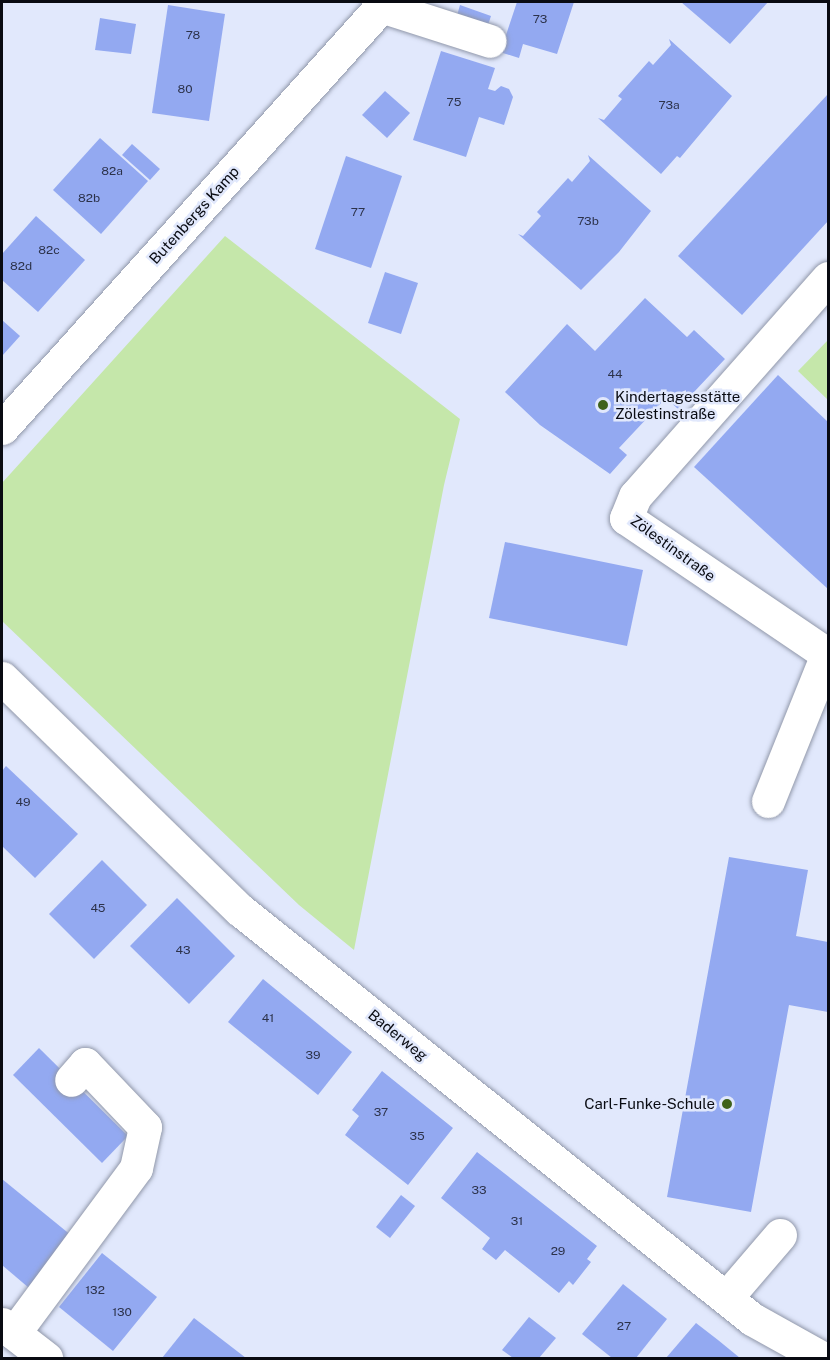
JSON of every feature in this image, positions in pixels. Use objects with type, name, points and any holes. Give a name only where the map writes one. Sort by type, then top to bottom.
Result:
[{"type":"street","points":[[383,4],[490,41]]},
{"type":"street","name":"Butenbergs Kamp","points":[[2,428],[383,4]]},
{"type":"street","name":"Zölestinstraße","points":[[828,278],[635,496],[626,518],[828,654]]},
{"type":"street","points":[[768,801],[828,654]]},
{"type":"street","name":"Baderweg","points":[[2,678],[240,910],[764,1328],[824,1359]]},
{"type":"street","points":[[46,1359],[8,1328],[136,1168],[145,1127],[85,1064],[71,1080]]},
{"type":"street","points":[[726,1298],[780,1235]]},
{"type":"street","points":[[824,1359],[828,1354]]},
{"type":"green space","points":[[225,236],[460,419],[444,485],[354,950],[299,905],[2,621],[2,483]]},
{"type":"green space","points":[[828,340],[828,400],[798,371]]},
{"type":"building","points":[[517,2],[574,2],[557,54],[523,44],[519,58],[487,48],[505,38]]},
{"type":"building","points":[[681,2],[768,2],[730,44]]},
{"type":"building","points":[[168,5],[225,14],[209,121],[152,113]]},
{"type":"building","points":[[460,5],[491,16],[486,31],[456,19]]},
{"type":"building","points":[[100,18],[136,24],[131,54],[95,50]]},
{"type":"building","points":[[669,39],[732,96],[680,158],[677,156],[661,174],[598,118],[604,120],[622,99],[618,96],[649,61],[653,65],[671,45]]},
{"type":"building","points":[[441,51],[495,68],[488,89],[495,91],[501,86],[509,89],[513,97],[504,125],[479,117],[466,157],[413,140]]},
{"type":"building","points":[[385,91],[410,113],[387,138],[362,115]]},
{"type":"building","points":[[828,94],[828,221],[742,315],[678,256]]},
{"type":"building","points":[[100,138],[148,181],[101,234],[53,190]]},
{"type":"building","points":[[132,144],[160,169],[150,180],[122,155]]},
{"type":"building","points":[[588,155],[651,211],[619,252],[581,290],[518,234],[523,236],[541,216],[537,212],[568,178],[572,182],[590,161]]},
{"type":"building","points":[[346,156],[402,176],[371,268],[315,249]]},
{"type":"building","points":[[36,216],[85,260],[38,312],[2,280],[2,254]]},
{"type":"building","points":[[385,272],[418,283],[401,334],[368,323]]},
{"type":"building","points":[[645,298],[687,337],[694,330],[725,359],[678,409],[666,398],[619,448],[627,455],[610,474],[540,425],[505,392],[567,324],[595,351]]},
{"type":"building","points":[[2,320],[20,336],[2,356]]},
{"type":"building","points":[[778,375],[828,422],[828,589],[694,467]]},
{"type":"building","points":[[505,542],[643,570],[627,646],[489,618]]},
{"type":"building","points":[[6,766],[78,834],[35,878],[2,846],[2,771]]},
{"type":"building","name":"Carl-Funke-Schule","points":[[729,857],[808,870],[796,936],[828,942],[828,1012],[789,1005],[751,1212],[667,1197]]},
{"type":"building","points":[[102,860],[147,905],[94,959],[49,914]]},
{"type":"building","points":[[177,898],[235,956],[189,1004],[130,946]]},
{"type":"building","points":[[263,979],[352,1052],[318,1095],[228,1022]]},
{"type":"building","points":[[39,1048],[128,1136],[102,1163],[13,1075]]},
{"type":"building","points":[[382,1071],[453,1128],[408,1185],[345,1135],[359,1116],[352,1110]]},
{"type":"building","points":[[477,1152],[597,1246],[587,1259],[591,1262],[573,1285],[569,1281],[559,1293],[505,1250],[496,1260],[482,1249],[490,1238],[441,1198]]},
{"type":"building","points":[[2,1179],[72,1236],[29,1288],[2,1265]]},
{"type":"building","points":[[401,1195],[415,1206],[390,1238],[376,1227]]},
{"type":"building","points":[[102,1253],[157,1297],[113,1351],[59,1307]]},
{"type":"building","points":[[623,1284],[667,1319],[636,1358],[612,1358],[582,1334]]},
{"type":"building","points":[[529,1317],[556,1338],[539,1358],[513,1358],[502,1350]]},
{"type":"building","points":[[194,1318],[246,1358],[162,1358]]},
{"type":"building","points":[[696,1323],[718,1340],[740,1358],[666,1358]]},
{"type":"place","name":"Kindertagesstätte Zölestinstraße","points":[[603,405]]},
{"type":"place","name":"Carl-Funke-Schule","points":[[727,1104]]}]
